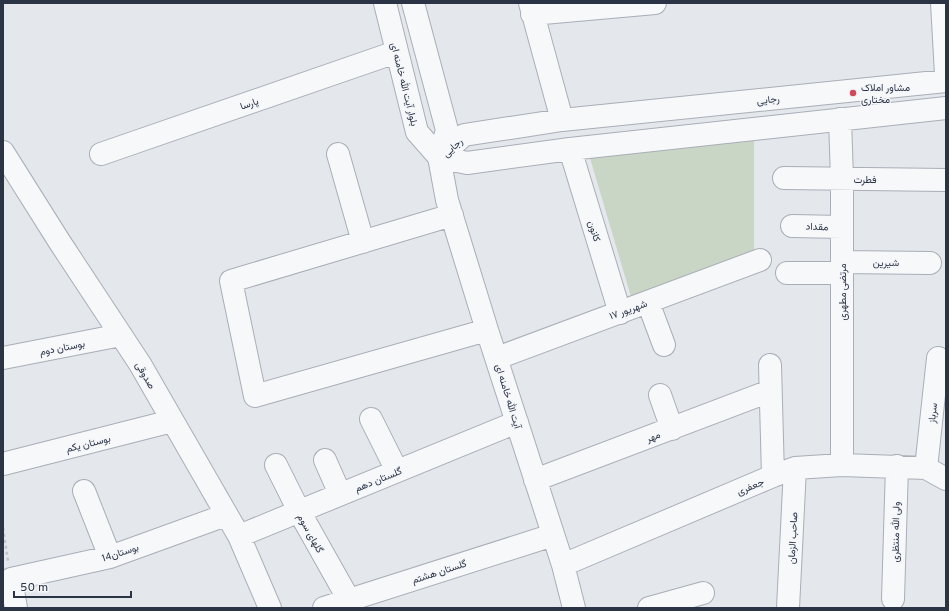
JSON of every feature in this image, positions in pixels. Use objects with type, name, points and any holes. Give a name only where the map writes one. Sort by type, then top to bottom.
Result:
[{"type":"street","name":"بلوار آیت الله خامنه ای","points":[[385,3],[417,132],[439,157],[445,184]]},
{"type":"street","name":"بلوار آیت الله خامنه ای","points":[[413,3],[447,130],[439,157]]},
{"type":"street","points":[[562,120],[531,9],[656,3]]},
{"type":"street","points":[[942,3],[946,75]]},
{"type":"street","name":"پارسا","points":[[101,154],[396,52]]},
{"type":"street","name":"رجایی","points":[[439,157],[464,135],[562,120],[946,81]]},
{"type":"street","name":"رجایی","points":[[439,157],[467,163],[570,149],[946,108]]},
{"type":"street","name":"مرتضی مطهری","points":[[840,119],[842,179],[842,465]]},
{"type":"street","name":"کانون","points":[[570,149],[620,313]]},
{"type":"street","name":"صدوقی","points":[[3,152],[59,241],[140,364],[239,536],[270,608]]},
{"type":"street","points":[[338,154],[363,242]]},
{"type":"street","name":"فطرت","points":[[784,178],[946,180]]},
{"type":"street","name":"آیت الله خامنه ای","points":[[445,184],[452,215],[487,330],[563,565],[574,608]]},
{"type":"street","points":[[452,215],[231,282],[255,396],[487,330]]},
{"type":"street","name":"مقداد","points":[[792,226],[842,227]]},
{"type":"street","name":"۱۷ شهریور","points":[[497,358],[760,260]]},
{"type":"street","name":"شیرین","points":[[787,273],[842,267],[930,263]]},
{"type":"street","points":[[648,302],[664,345]]},
{"type":"street","name":"بوستان دوم","points":[[3,358],[121,335]]},
{"type":"street","name":"سرباز","points":[[926,468],[938,358]]},
{"type":"street","points":[[770,365],[773,476]]},
{"type":"street","name":"مهر","points":[[535,480],[770,391]]},
{"type":"street","points":[[660,395],[672,429]]},
{"type":"street","points":[[371,419],[397,471]]},
{"type":"street","name":"بوستان یکم","points":[[3,464],[172,421]]},
{"type":"street","name":"گلستان دهم","points":[[239,536],[517,422]]},
{"type":"street","points":[[325,460],[340,494]]},
{"type":"street","name":"گلهای سوم","points":[[276,465],[299,511],[349,600]]},
{"type":"street","name":"جعفری","points":[[563,565],[795,468],[842,465],[926,468],[946,479]]},
{"type":"street","name":"ولی الله منتظری","points":[[893,599],[897,466]]},
{"type":"street","name":"صاحب الزمان","points":[[788,608],[795,468]]},
{"type":"street","points":[[84,491],[110,557]]},
{"type":"street","name":"بوستان14","points":[[11,579],[110,557],[226,515]]},
{"type":"street","name":"گلستان هشتم","points":[[324,608],[349,600],[379,600],[553,534]]},
{"type":"street","points":[[11,579],[16,608]]},
{"type":"street","points":[[649,608],[703,593]]},
{"type":"path","points":[[3,528],[11,579]]},
{"type":"green space","points":[[754,135],[754,251],[632,300],[587,148]]},
{"type":"place","name":"مشاور املاک مختاری","points":[[853,93]]}]
